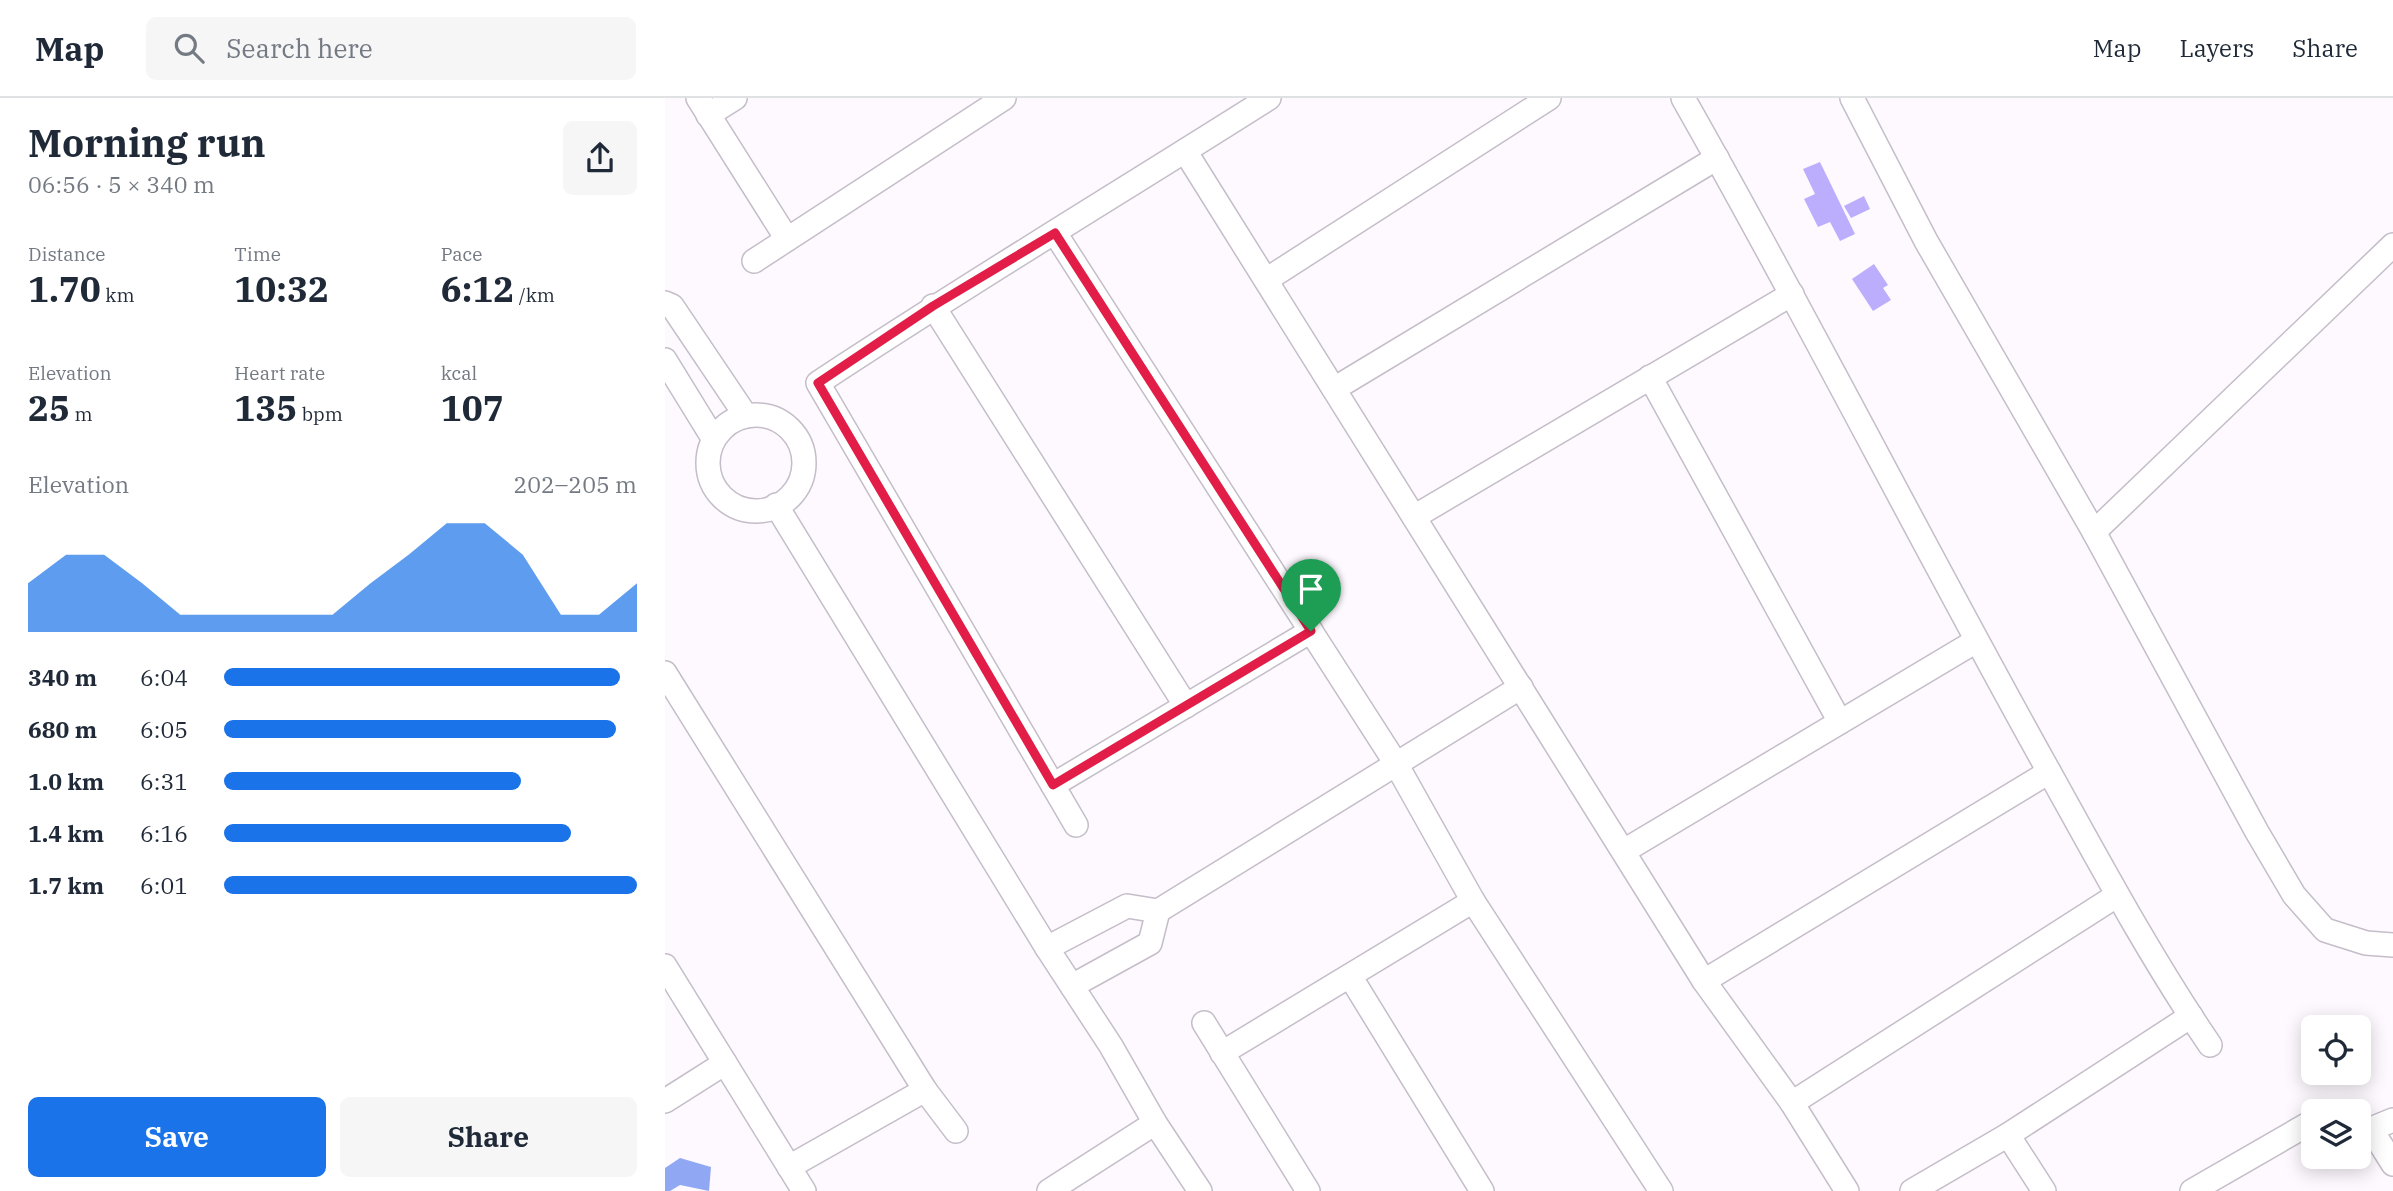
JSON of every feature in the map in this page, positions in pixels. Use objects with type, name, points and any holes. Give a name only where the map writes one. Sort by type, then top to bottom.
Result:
[{"type":"street","points":[[735,98],[703,106],[787,239]]},
{"type":"street","points":[[754,261],[1005,98]]},
{"type":"street","points":[[1076,825],[818,383],[933,306],[1055,233],[1269,98]]},
{"type":"street","points":[[1266,279],[1549,98]]},
{"type":"street","points":[[1682,98],[1792,294],[1976,641],[2116,896],[2210,1045]]},
{"type":"street","points":[[1852,98],[1926,241],[2094,532],[2294,895],[2325,930],[2365,943],[2393,945]]},
{"type":"street","points":[[1185,151],[1704,981],[1792,1103],[1847,1191]]},
{"type":"street","points":[[1334,389],[1717,158]]},
{"type":"street","points":[[1055,233],[1395,762],[1473,901],[1661,1191]]},
{"type":"street","points":[[2094,532],[2393,245]]},
{"type":"street","points":[[1414,517],[1792,294]]},
{"type":"street","points":[[665,303],[672,306],[747,416]]},
{"type":"street","points":[[933,306],[1186,706]]},
{"type":"street","points":[[665,359],[713,438]]},
{"type":"street","points":[[1650,377],[1840,722]]},
{"type":"street","points":[[761,414],[786,424],[803,447],[804,474],[790,498],[765,511],[737,508],[716,491],[706,465],[713,438],[733,419],[747,416],[761,414]]},
{"type":"street","points":[[776,505],[1047,948],[1111,1046],[1155,1123],[1200,1191]]},
{"type":"street","points":[[1053,785],[1311,631]]},
{"type":"street","points":[[1624,851],[1976,641]]},
{"type":"street","points":[[665,673],[925,1090],[956,1131]]},
{"type":"street","points":[[1047,948],[1127,906],[1158,911],[1395,762],[1521,687]]},
{"type":"street","points":[[1704,981],[2049,772]]},
{"type":"street","points":[[1792,1103],[2116,896]]},
{"type":"street","points":[[1222,1053],[1473,901]]},
{"type":"street","points":[[1072,986],[1150,943],[1158,911]]},
{"type":"street","points":[[665,966],[804,1191]]},
{"type":"street","points":[[1350,976],[1482,1191]]},
{"type":"street","points":[[1912,1191],[2008,1135],[2190,1016]]},
{"type":"street","points":[[1204,1023],[1308,1191]]},
{"type":"street","points":[[665,1101],[725,1063]]},
{"type":"street","points":[[789,1167],[925,1090]]},
{"type":"street","points":[[2371,1126],[2393,1120]]},
{"type":"street","points":[[1049,1191],[1155,1123]]},
{"type":"street","points":[[2192,1191],[2217,1185],[2301,1129]]},
{"type":"street","points":[[2008,1135],[2044,1191]]},
{"type":"street","points":[[2371,1136],[2393,1164]]},
{"type":"water","points":[[680,1158],[711,1167],[709,1191],[680,1185],[665,1191],[665,1168]]},
{"type":"building","points":[[1820,162],[1855,234],[1840,241],[1830,222],[1818,227],[1804,199],[1815,194],[1803,169]]},
{"type":"building","points":[[1864,196],[1870,209],[1851,218],[1844,206]]},
{"type":"building","points":[[1874,264],[1888,285],[1883,288],[1891,300],[1873,311],[1852,279]]},
{"type":"route","points":[[1055,233],[1311,631],[1053,785],[818,383],[933,306],[1055,233]]}]
